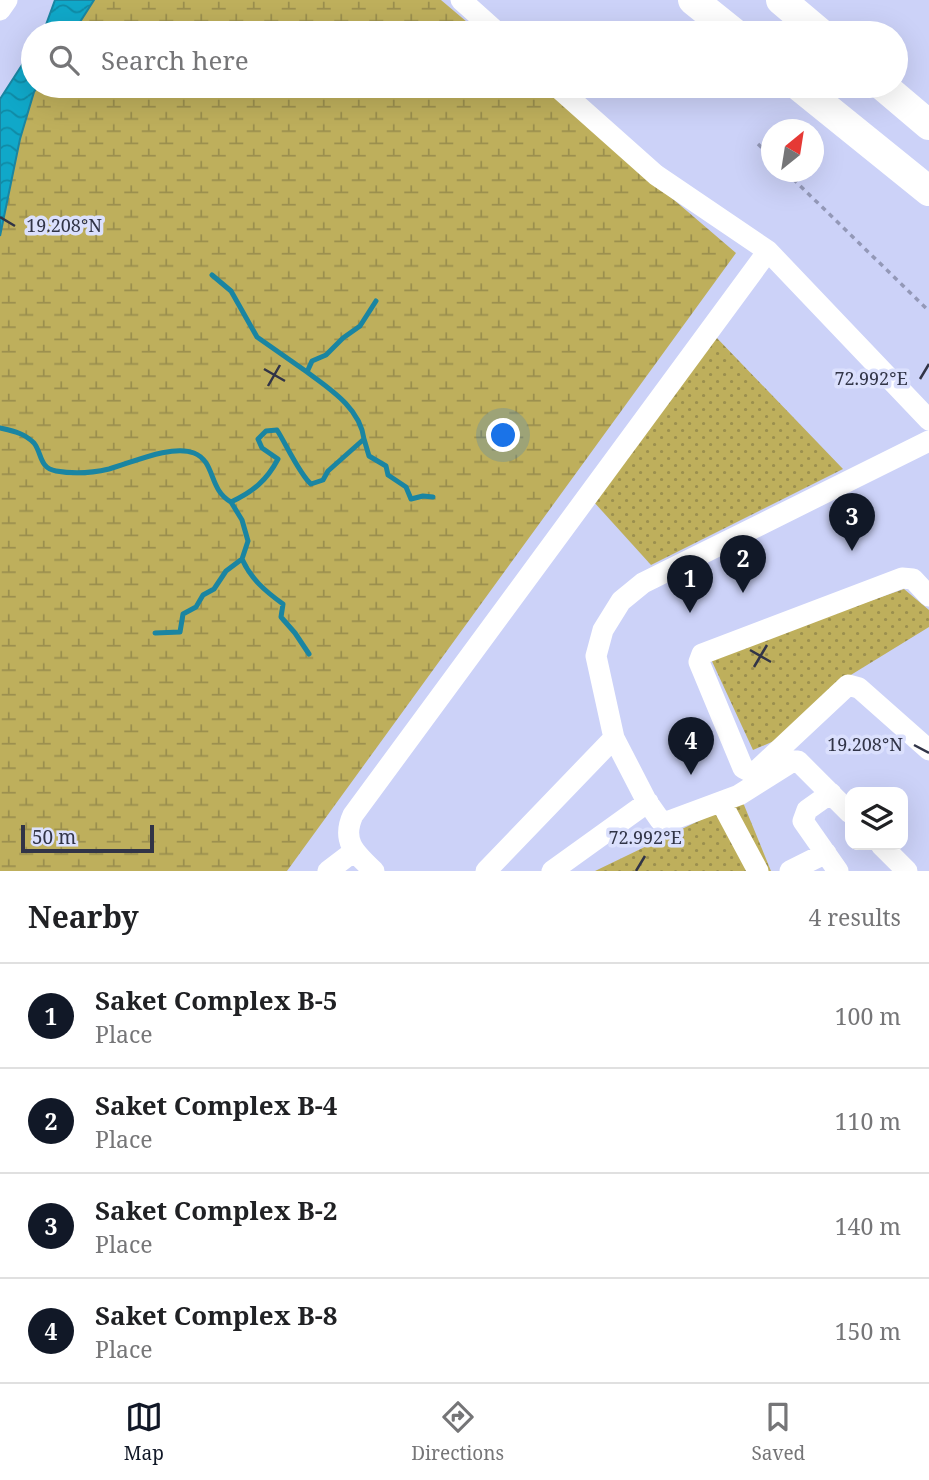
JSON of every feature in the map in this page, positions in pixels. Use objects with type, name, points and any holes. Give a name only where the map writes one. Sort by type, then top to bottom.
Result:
[{"type":"highway","points":[[693,0],[719,21]]},
{"type":"highway","points":[[781,0],[806,21]]},
{"type":"highway","points":[[814,98],[929,191]]},
{"type":"highway","points":[[897,98],[929,125]]},
{"type":"street","points":[[0,10],[7,0]]},
{"type":"street","points":[[461,0],[485,21]]},
{"type":"street","points":[[569,98],[656,175],[768,251],[929,420]]},
{"type":"street","points":[[373,871],[353,852],[346,829],[353,815],[768,251]]},
{"type":"street","points":[[929,441],[643,583],[621,601],[603,630],[596,656],[614,738],[660,820],[669,821],[739,795],[848,685],[859,688],[929,750]]},
{"type":"street","points":[[759,776],[743,768],[699,662],[702,654],[902,578],[912,579],[929,596]]},
{"type":"street","points":[[486,871],[614,738]]},
{"type":"street","points":[[759,776],[798,761],[845,808]]},
{"type":"street","points":[[790,871],[832,862],[803,821],[807,810],[831,793]]},
{"type":"street","points":[[554,870],[648,802]]},
{"type":"street","points":[[721,802],[758,871]]},
{"type":"street","points":[[886,850],[907,871]]},
{"type":"street","points":[[328,871],[353,852]]},
{"type":"path","points":[[758,144],[761,147]]},
{"type":"path","points":[[796,182],[929,311]]},
{"type":"green space","points":[[93,0],[441,0],[466,21],[79,21]]},
{"type":"green space","points":[[32,98],[555,98],[736,253],[287,871],[0,871],[0,236],[20,139]]},
{"type":"green space","points":[[715,336],[843,469],[651,565],[593,501]]},
{"type":"green space","points":[[904,589],[929,610],[929,627],[841,681],[774,741],[753,750],[710,657]]},
{"type":"green space","points":[[742,800],[771,871],[595,871]]},
{"type":"water","points":[[55,0],[94,0],[81,21],[47,21]]},
{"type":"water","points":[[21,67],[21,98],[32,98],[20,139],[0,236],[0,99]]},
{"type":"waterway","points":[[212,275],[231,291],[257,337],[307,372]]},
{"type":"waterway","points":[[0,428],[26,437],[37,447],[47,467],[62,472],[82,473],[109,469],[152,455],[175,451],[194,453],[206,463],[219,490],[231,502],[259,485],[274,466],[278,459],[262,448],[258,439],[266,431],[277,430],[307,480],[311,484],[323,480],[328,471],[364,439],[357,418],[343,400],[307,372],[312,361],[326,355],[360,326],[376,301]]},
{"type":"waterway","points":[[364,439],[369,456],[386,466],[388,475],[406,487],[411,499],[433,497]]},
{"type":"waterway","points":[[155,633],[180,632],[183,614],[196,607],[203,595],[214,589],[226,571],[242,559],[248,541],[242,520],[231,502]]},
{"type":"waterway","points":[[242,559],[259,584],[283,604],[281,617],[309,654]]},
{"type":"place","name":"Saket Complex B-2","points":[[852,551]]},
{"type":"place","name":"Saket Complex B-4","points":[[743,593]]},
{"type":"place","name":"Saket Complex B-5","points":[[690,613]]},
{"type":"place","name":"Saket Complex B-8","points":[[691,775]]}]
